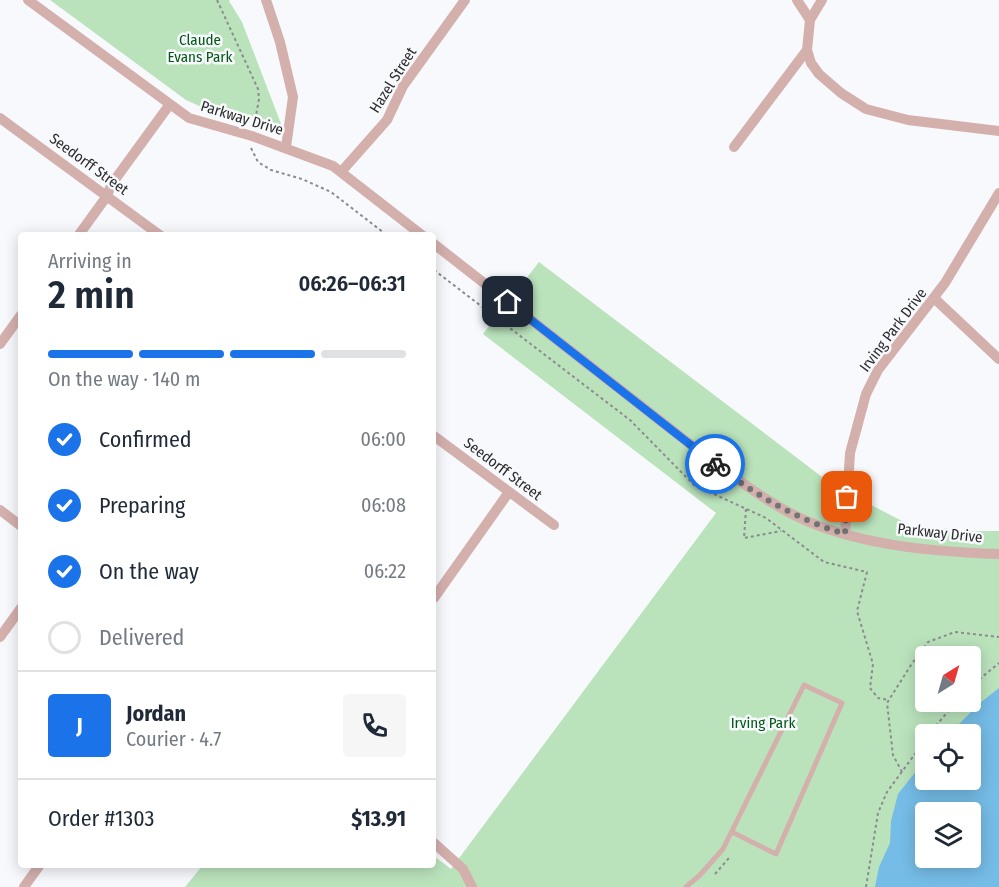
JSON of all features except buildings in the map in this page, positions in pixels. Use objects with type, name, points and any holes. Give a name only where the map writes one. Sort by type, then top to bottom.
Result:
[{"type":"street","name":"Parkway Drive","points":[[28,0],[189,118],[286,147],[333,166],[418,232]]},
{"type":"street","points":[[266,0],[280,42],[293,97],[286,147]]},
{"type":"street","name":"Hazel Street","points":[[342,172],[387,120],[403,86],[465,0]]},
{"type":"street","points":[[797,0],[810,20]]},
{"type":"street","points":[[822,0],[810,20],[807,50],[811,63],[819,74],[841,93],[866,109],[908,120],[999,131]]},
{"type":"street","points":[[734,147],[807,50]]},
{"type":"street","points":[[81,232],[107,196],[111,184],[170,104]]},
{"type":"street","name":"Seedorff Street","points":[[0,118],[156,232]]},
{"type":"street","name":"Irving Park Drive","points":[[845,534],[850,453],[866,394],[878,370],[935,299],[999,193]]},
{"type":"street","name":"Parkway Drive","points":[[436,246],[762,497],[796,515],[845,534],[927,548],[999,554]]},
{"type":"street","points":[[935,299],[999,359]]},
{"type":"street","points":[[0,344],[18,319]]},
{"type":"street","name":"Seedorff Street","points":[[436,437],[554,525]]},
{"type":"street","points":[[436,595],[509,492]]},
{"type":"street","points":[[0,510],[18,524]]},
{"type":"street","points":[[0,637],[18,612]]},
{"type":"street","points":[[436,845],[463,869],[472,887]]},
{"type":"street","points":[[24,887],[38,868]]},
{"type":"lane","points":[[686,887],[723,849],[804,685],[842,703],[776,854],[732,832]]},
{"type":"path","points":[[217,0],[258,89],[259,99],[255,121]]},
{"type":"path","points":[[251,142],[251,149],[258,162],[271,170],[303,179],[331,192],[383,232]]},
{"type":"path","points":[[436,272],[630,420],[694,485],[766,518],[824,562],[867,572],[857,612],[873,664],[870,688],[878,698],[889,700]]},
{"type":"path","points":[[746,509],[744,538],[783,531]]},
{"type":"path","points":[[902,772],[893,755],[887,703],[911,665],[928,642],[955,632],[999,637]]},
{"type":"path","points":[[981,678],[999,663]]},
{"type":"path","points":[[937,724],[948,712]]},
{"type":"path","points":[[866,887],[878,813],[887,792],[915,754]]},
{"type":"green space","name":"Claude Evans Park","points":[[50,0],[230,0],[242,22],[283,129],[267,123],[208,110],[186,100]]},
{"type":"green space","name":"Irving Park","points":[[539,262],[834,486],[910,525],[969,531],[999,531],[999,887],[185,887],[200,868],[436,868],[436,858],[451,869],[716,513],[483,334]]},
{"type":"water","points":[[999,688],[999,887],[875,887],[879,867],[890,843],[891,821],[898,794],[915,773],[915,790],[981,790],[981,724],[959,724],[971,712],[981,712],[981,702]]},
{"type":"way so far","points":[[715,464],[762,497],[825,528],[845,534],[847,497]]},
{"type":"route","points":[[508,302],[715,464]]}]
